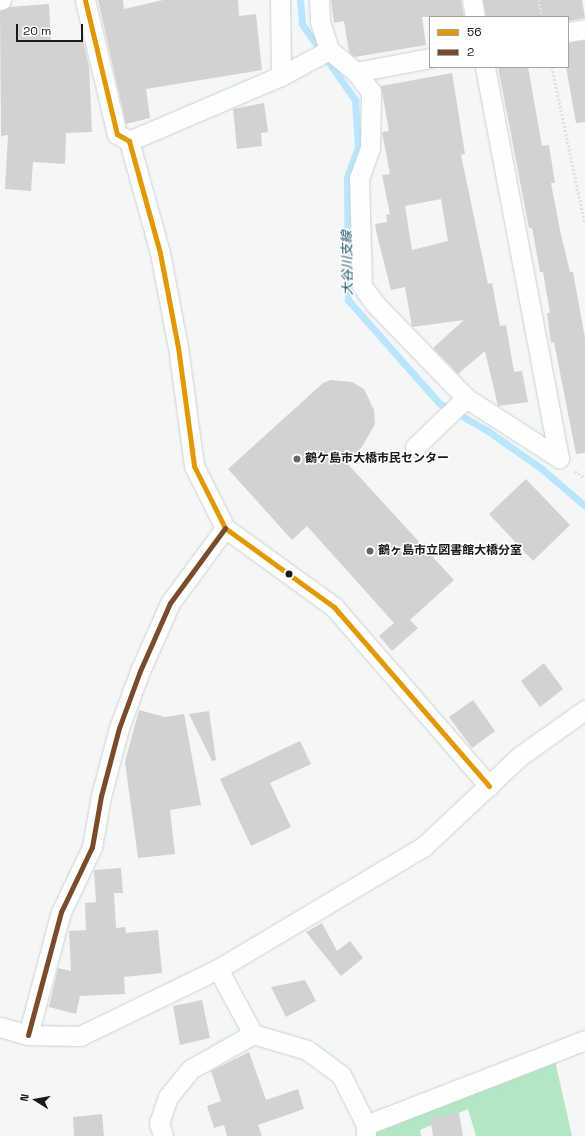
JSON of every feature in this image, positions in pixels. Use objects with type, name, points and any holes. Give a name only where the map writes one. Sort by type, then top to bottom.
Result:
[{"type":"street","points":[[85,0],[117,134],[129,141],[160,252],[178,346],[194,466],[225,528],[334,607],[489,786]]},
{"type":"street","points":[[280,0],[281,76]]},
{"type":"street","points":[[319,0],[320,22],[329,50],[356,72],[371,92],[370,148],[359,178],[362,286],[376,306],[466,398],[559,458],[485,68]]},
{"type":"street","points":[[472,0],[475,16]]},
{"type":"street","points":[[569,32],[585,29]]},
{"type":"street","points":[[129,141],[281,76],[329,50]]},
{"type":"street","points":[[356,72],[429,58]]},
{"type":"street","points":[[415,447],[466,398]]},
{"type":"street","points":[[28,1035],[61,912],[92,847],[101,796],[119,728],[140,671],[170,603],[225,528]]},
{"type":"street","points":[[0,1027],[28,1035],[80,1036],[218,969],[423,847],[520,756],[585,710]]},
{"type":"street","points":[[218,969],[253,1034],[306,1050],[341,1075],[366,1131],[585,1040]]},
{"type":"street","points":[[163,1136],[160,1123],[168,1097],[191,1069],[253,1034]]},
{"type":"path","points":[[538,0],[542,16]]},
{"type":"path","points":[[552,68],[585,223]]},
{"type":"green space","points":[[555,1061],[572,1136],[476,1136],[468,1109],[420,1130],[421,1136],[374,1136],[373,1128]]},
{"type":"building","points":[[98,0],[123,0],[124,9],[163,0],[238,0],[239,16],[256,14],[262,70],[146,89],[150,118],[126,124]]},
{"type":"building","points":[[331,0],[461,0],[464,16],[422,17],[426,45],[355,57],[349,52],[344,21],[334,23]]},
{"type":"building","points":[[483,0],[582,0],[585,18],[569,21],[569,16],[486,16]]},
{"type":"building","points":[[49,4],[51,41],[83,40],[89,66],[92,132],[66,133],[65,164],[33,162],[31,191],[5,189],[8,135],[1,136],[0,11],[9,7]]},
{"type":"building","points":[[585,40],[585,122],[576,123],[566,68],[569,68],[569,43]]},
{"type":"building","points":[[498,68],[528,68],[542,146],[549,145],[555,183],[551,183],[570,272],[573,272],[585,338],[585,453],[576,454],[554,342],[551,343],[547,313],[550,313],[543,272],[540,272],[532,228],[529,228]]},
{"type":"building","points":[[452,73],[465,154],[461,155],[488,284],[492,283],[500,326],[506,325],[514,372],[522,371],[528,402],[498,406],[485,351],[458,374],[433,348],[464,320],[412,327],[405,287],[391,290],[375,224],[387,222],[386,215],[390,214],[382,175],[390,174],[382,132],[389,131],[381,86]],"holes":[[[441,199],[448,241],[412,250],[405,206]]]},
{"type":"building","points":[[264,103],[268,132],[261,133],[262,146],[237,149],[233,109]]},
{"type":"building","points":[[331,380],[352,382],[364,389],[374,410],[375,424],[362,447],[346,462],[454,580],[410,620],[418,628],[392,651],[379,636],[394,623],[307,526],[292,540],[228,469],[323,383]]},
{"type":"building","points":[[526,479],[570,525],[533,561],[489,514]]},
{"type":"building","points":[[544,663],[563,689],[540,707],[521,681]]},
{"type":"building","points":[[473,700],[495,731],[472,748],[449,717]]},
{"type":"building","points":[[139,710],[165,717],[184,714],[201,805],[170,810],[175,854],[138,858],[125,762]]},
{"type":"building","points":[[209,711],[216,760],[212,761],[189,714]]},
{"type":"building","points":[[300,741],[311,764],[270,783],[291,827],[251,846],[220,779]]},
{"type":"building","points":[[121,868],[123,893],[114,893],[116,928],[125,927],[126,933],[158,930],[162,973],[124,977],[125,994],[80,996],[76,1014],[49,1007],[58,968],[71,971],[69,931],[86,930],[85,903],[96,902],[94,870]]},
{"type":"building","points":[[322,923],[337,951],[350,941],[363,958],[341,976],[306,932]]},
{"type":"building","points":[[305,980],[316,1001],[286,1017],[271,987]]},
{"type":"building","points":[[202,1000],[210,1038],[180,1045],[173,1006]]},
{"type":"building","points":[[249,1052],[266,1100],[298,1089],[304,1109],[258,1125],[262,1136],[227,1136],[224,1125],[214,1128],[207,1106],[221,1101],[211,1071]]},
{"type":"building","points":[[459,1113],[463,1136],[433,1136],[430,1118]]},
{"type":"building","points":[[102,1114],[104,1136],[74,1136],[73,1117]]},
{"type":"waterway","name":"大谷川支線","points":[[300,0],[302,24],[355,100],[358,147],[347,178],[348,300],[439,403],[488,431],[542,469],[585,506]]},
{"type":"transit line","name":"56","points":[[85,0],[117,134],[129,141],[160,253],[178,347],[194,466],[225,528],[334,607],[489,786]]},
{"type":"transit line","name":"2","points":[[28,1035],[61,912],[92,847],[101,796],[119,728],[140,671],[170,603],[225,528]]},
{"type":"place","name":"鶴ケ島市大橋市民センター","points":[[297,459]]},
{"type":"place","name":"鶴ヶ島市立図書館大橋分室","points":[[370,551]]}]
